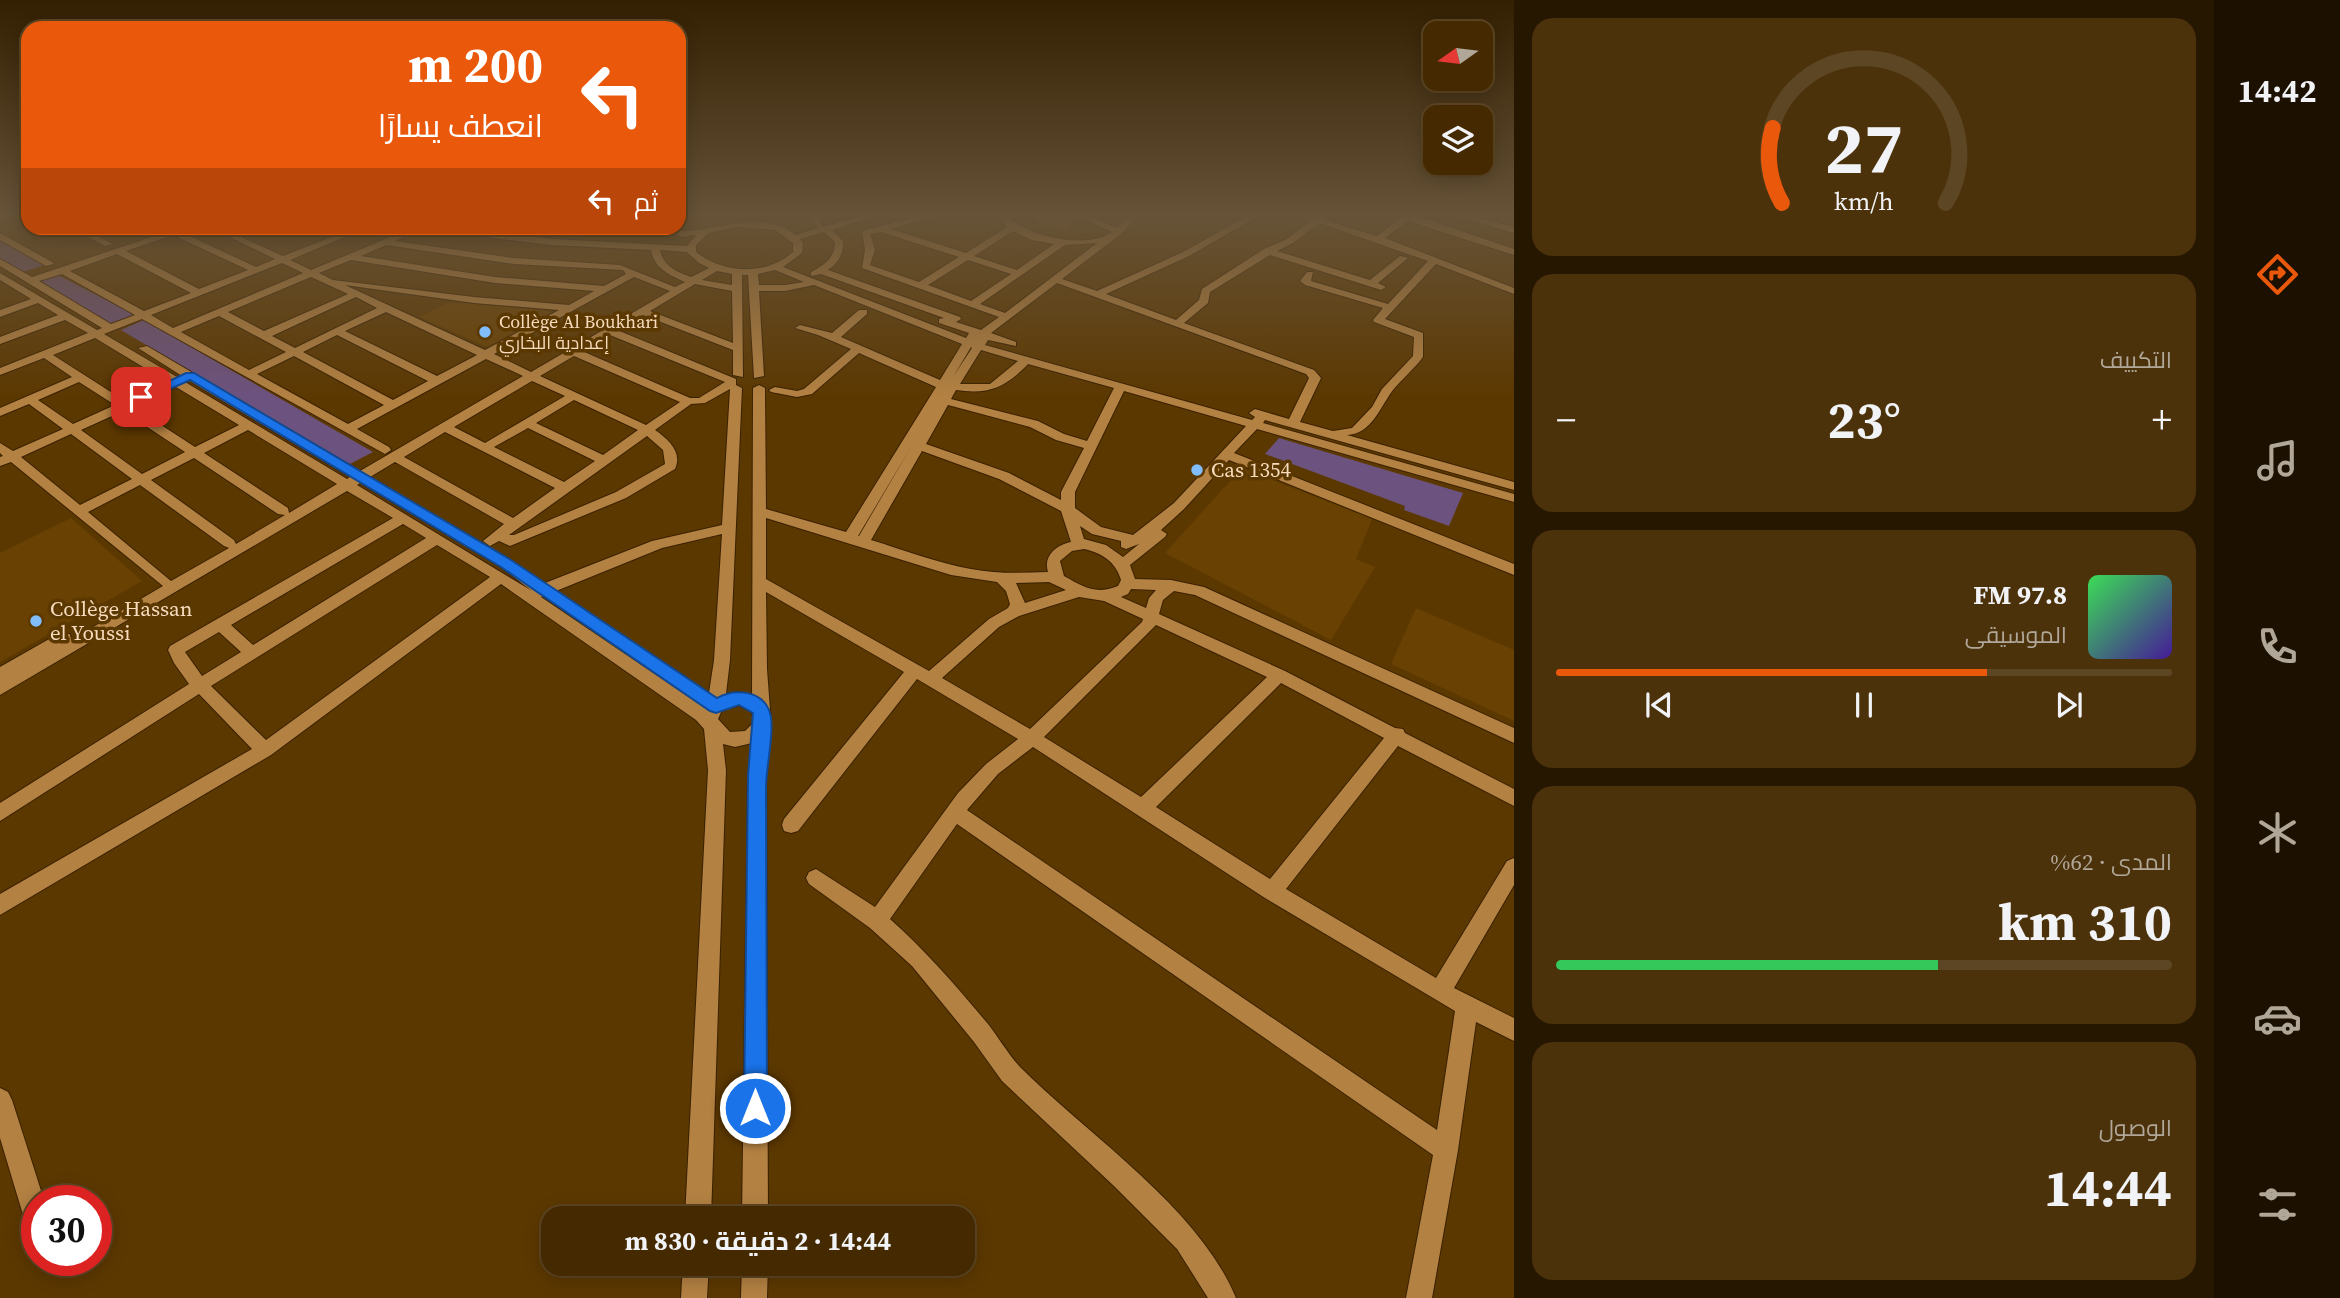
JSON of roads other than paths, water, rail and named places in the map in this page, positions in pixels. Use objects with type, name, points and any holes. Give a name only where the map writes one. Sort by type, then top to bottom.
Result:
[{"type":"street","points":[[22,276],[190,376],[348,477],[403,518],[529,596],[702,715],[722,737],[739,741],[754,735],[761,719],[755,703],[731,698],[716,706]]},
{"type":"street","points":[[26,278],[30,276]]},
{"type":"street","points":[[26,278],[37,276]]},
{"type":"street","points":[[72,276],[514,524]]},
{"type":"street","points":[[165,276],[199,293]]},
{"type":"street","points":[[0,372],[241,276]]},
{"type":"street","points":[[174,331],[308,276]]},
{"type":"street","points":[[315,276],[647,430],[665,443],[672,454],[671,466],[599,505],[479,548]]},
{"type":"street","points":[[462,276],[495,281],[606,289]]},
{"type":"street","points":[[474,300],[500,276]]},
{"type":"street","points":[[348,429],[631,276]]},
{"type":"street","points":[[638,276],[671,288]]},
{"type":"street","points":[[681,276],[688,280],[739,289]]},
{"type":"street","points":[[389,453],[444,427],[696,276]]},
{"type":"street","points":[[699,1206],[717,770],[710,719],[716,706],[722,660],[738,349],[738,276]]},
{"type":"street","points":[[754,276],[758,382],[761,719],[757,776],[755,1206]]},
{"type":"street","points":[[816,276],[979,337],[1026,359],[1121,386],[1265,421],[1294,422],[1349,433],[1355,431],[1377,409],[1386,391],[1418,357],[1421,338],[1412,331],[1380,321],[1389,307],[1420,276]]},
{"type":"street","points":[[756,288],[785,288],[816,276],[979,337],[1514,498]]},
{"type":"street","points":[[890,276],[1005,316]]},
{"type":"street","points":[[920,286],[936,276]]},
{"type":"street","points":[[973,304],[1014,276]]},
{"type":"street","points":[[857,540],[947,386],[979,337],[1059,276]]},
{"type":"street","points":[[1100,294],[1140,276]]},
{"type":"street","points":[[1178,323],[1203,301],[1205,291],[1229,276]]},
{"type":"street","points":[[1309,276],[1305,281],[1308,283],[1389,307]]},
{"type":"street","points":[[1346,276],[1376,285],[1385,276]]},
{"type":"street","points":[[1475,276],[1514,291]]},
{"type":"street","points":[[2,279],[98,333],[249,425],[479,548],[716,706]]},
{"type":"street","points":[[1054,279],[1306,369],[1315,378],[1294,422]]},
{"type":"street","points":[[0,689],[389,453],[645,312],[688,280]]},
{"type":"street","points":[[327,281],[474,300],[570,308]]},
{"type":"street","points":[[263,336],[355,294]]},
{"type":"street","points":[[0,314],[40,299]]},
{"type":"street","points":[[249,373],[385,308]]},
{"type":"street","points":[[220,312],[394,405]]},
{"type":"street","points":[[645,312],[738,349]]},
{"type":"street","points":[[833,338],[863,312]]},
{"type":"street","points":[[0,341],[66,316]]},
{"type":"street","points":[[800,328],[816,330],[947,386],[974,389],[997,386],[1026,359]]},
{"type":"street","points":[[610,331],[735,382],[758,382]]},
{"type":"street","points":[[338,332],[438,381]]},
{"type":"street","points":[[775,390],[797,394],[808,392],[857,349]]},
{"type":"street","points":[[575,352],[688,401],[701,401],[735,382]]},
{"type":"street","points":[[45,354],[283,511]]},
{"type":"street","points":[[6,460],[190,376]]},
{"type":"street","points":[[0,412],[80,377]]},
{"type":"street","points":[[913,444],[945,401],[947,386]]},
{"type":"street","points":[[1079,545],[1067,508],[1070,486],[1121,386]]},
{"type":"street","points":[[486,447],[575,395]]},
{"type":"street","points":[[30,399],[229,543]]},
{"type":"street","points":[[495,558],[514,524],[688,401]]},
{"type":"street","points":[[945,401],[1039,426],[1060,437],[1090,446]]},
{"type":"street","points":[[1078,592],[1057,577],[1053,559],[1067,547],[1079,545],[1099,548],[1135,540],[1169,516],[1265,421]]},
{"type":"street","points":[[1294,422],[1514,485]]},
{"type":"street","points":[[528,423],[603,460]]},
{"type":"street","points":[[79,511],[249,425]]},
{"type":"street","points":[[444,427],[565,488]]},
{"type":"street","points":[[913,444],[1004,476],[1067,508],[1081,522],[1097,531],[1135,540]]},
{"type":"street","points":[[0,447],[6,460],[79,511],[164,581]]},
{"type":"street","points":[[1232,453],[1514,560]]},
{"type":"street","points":[[1124,563],[1175,523],[1232,453]]},
{"type":"street","points":[[1232,453],[1514,570]]},
{"type":"street","points":[[0,675],[283,511],[348,477]]},
{"type":"street","points":[[759,512],[951,570],[1000,578],[1057,577]]},
{"type":"street","points":[[265,750],[200,685],[177,657],[176,650],[403,518]]},
{"type":"street","points":[[529,596],[679,538],[706,530],[729,528]]},
{"type":"street","points":[[0,813],[437,538]]},
{"type":"street","points":[[1099,548],[1124,563],[1129,574],[1128,584],[1120,592],[1106,596]]},
{"type":"street","points":[[0,905],[265,750],[501,578]]},
{"type":"street","points":[[1000,578],[1012,588],[1018,604],[1014,612]]},
{"type":"street","points":[[760,581],[1032,738],[1272,891],[1440,992],[1514,1030]]},
{"type":"street","points":[[1128,584],[1171,585],[1199,591],[1225,601],[1514,736]]},
{"type":"street","points":[[877,921],[955,812],[992,769],[1032,738],[1149,624],[1156,598],[1171,585]]},
{"type":"street","points":[[791,825],[923,674],[994,623],[1014,612],[1078,592],[1106,596],[1279,674],[1514,798]]},
{"type":"street","points":[[219,624],[252,653]]},
{"type":"street","points":[[1143,807],[1279,674]]},
{"type":"street","points":[[1272,891],[1397,734]]},
{"type":"street","points":[[955,812],[1446,1150]]},
{"type":"street","points":[[1440,992],[1514,867]]},
{"type":"street","points":[[816,878],[877,921],[919,959],[982,1034],[1010,1073],[1123,1177],[1186,1240],[1223,1298]]},
{"type":"street","points":[[1419,1298],[1446,1150],[1467,1006]]},
{"type":"street","points":[[0,1100],[27,1185]]},
{"type":"street","points":[[694,1298],[695,1276]]},
{"type":"street","points":[[754,1298],[755,1276]]},
{"type":"place","name":"Collège Al Boukhari إعدادية البخاري","points":[[485,332]]},
{"type":"place","name":"Cas 1354","points":[[1197,470]]},
{"type":"place","name":"Collège Hassan el Youssi","points":[[36,621]]}]
